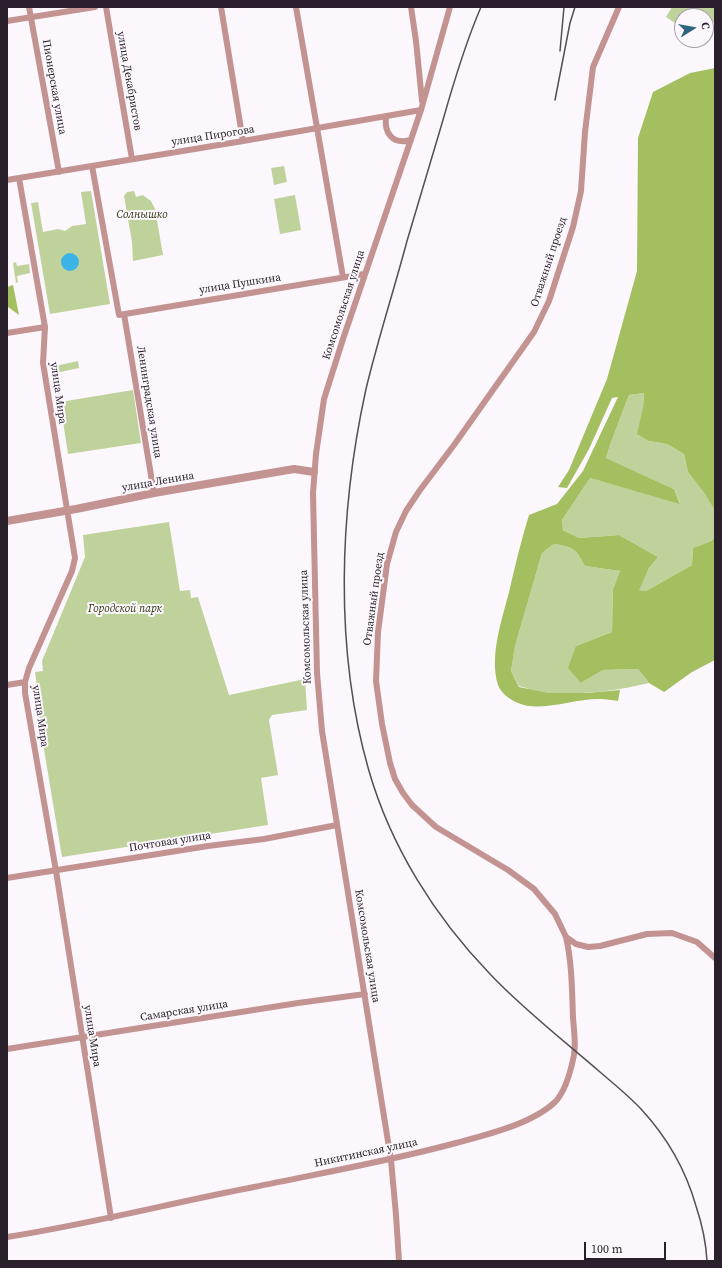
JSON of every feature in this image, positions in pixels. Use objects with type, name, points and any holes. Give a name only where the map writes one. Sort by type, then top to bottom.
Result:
[{"type":"street","name":"Пионерская улица","points":[[29,7],[59,172]]},
{"type":"street","points":[[7,21],[95,7]]},
{"type":"street","name":"улица Декабристов","points":[[106,7],[132,159]]},
{"type":"street","points":[[221,7],[243,141]]},
{"type":"street","name":"Комсомольская улица","points":[[296,7],[343,278]]},
{"type":"street","points":[[411,7],[416,41],[422,107]]},
{"type":"street","name":"Комсомольская улица","points":[[399,1261],[391,1160],[322,731],[318,691],[314,551],[314,472],[324,399],[342,339],[422,107],[450,7]]},
{"type":"street","name":"Отважный проезд","points":[[566,937],[555,914],[534,889],[508,870],[436,827],[412,805],[403,793],[395,779],[386,746],[376,681],[376,657],[387,564],[396,532],[406,511],[534,332],[549,301],[573,227],[581,191],[585,132],[593,67],[619,7]]},
{"type":"street","name":"улица Пирогова","points":[[7,180],[386,116],[422,107]]},
{"type":"street","points":[[386,116],[385,126],[388,134],[394,140],[404,142],[411,140]]},
{"type":"street","name":"Ленинградская улица","points":[[92,166],[122,314],[154,493]]},
{"type":"street","name":"улица Мира","points":[[19,178],[45,327],[43,363],[75,558],[72,571],[29,668],[25,682],[25,693],[56,871],[111,1218]]},
{"type":"street","name":"улица Пушкина","points":[[122,314],[364,274]]},
{"type":"street","points":[[7,334],[45,327]]},
{"type":"street","name":"улица Ленина","points":[[7,521],[154,493],[294,470],[314,472]]},
{"type":"street","points":[[7,685],[25,682]]},
{"type":"street","name":"Почтовая улица","points":[[7,878],[208,846],[264,839],[337,824]]},
{"type":"street","points":[[566,937],[576,944],[588,947],[600,946],[647,934],[672,933],[697,942],[715,958]]},
{"type":"street","name":"Никитинская улица","points":[[7,1237],[111,1218],[244,1188],[391,1160],[490,1134],[540,1113],[555,1102],[562,1092],[567,1079],[574,1049],[569,952],[566,937]]},
{"type":"street","name":"Самарская улица","points":[[7,1049],[365,994]]},
{"type":"green space","points":[[672,7],[715,7],[714,22],[714,8],[674,8],[674,22],[666,17]]},
{"type":"green space","points":[[715,68],[715,511],[704,493],[688,472],[684,454],[667,444],[649,441],[637,434],[643,408],[644,393],[629,395],[606,458],[674,489],[680,504],[590,478],[562,520],[563,530],[579,538],[619,535],[658,557],[649,568],[639,590],[646,591],[692,565],[693,548],[711,541],[715,537],[715,660],[692,672],[664,692],[649,683],[638,669],[603,670],[581,683],[568,668],[576,646],[612,632],[613,589],[620,571],[585,566],[577,552],[566,546],[554,544],[542,553],[515,646],[511,671],[519,687],[549,693],[587,693],[620,690],[618,701],[590,699],[547,706],[527,706],[512,700],[499,688],[495,662],[500,626],[529,515],[557,504],[583,471],[618,397],[612,398],[589,449],[567,488],[558,487],[569,470],[607,379],[637,271],[638,138],[653,92],[690,73]]},
{"type":"green space","points":[[284,166],[287,182],[274,185],[271,168]]},
{"type":"green space","points":[[91,191],[110,304],[50,314],[31,203],[38,202],[43,232],[58,229],[65,231],[72,226],[86,224],[81,192]]},
{"type":"green space","name":"Солнышко","points":[[134,191],[136,197],[143,195],[151,201],[155,209],[163,255],[133,261],[132,242],[124,196],[127,192]]},
{"type":"green space","points":[[295,195],[301,230],[280,234],[274,199]]},
{"type":"green space","points":[[16,262],[17,266],[29,264],[30,273],[17,276],[18,282],[16,283],[13,263]]},
{"type":"green space","points":[[13,285],[19,315],[8,307],[7,287]]},
{"type":"green space","points":[[78,361],[79,368],[56,373],[55,366]]},
{"type":"green space","points":[[133,390],[141,443],[68,454],[60,402]]},
{"type":"green space","points":[[644,393],[643,408],[649,441],[667,444],[684,454],[688,472],[704,493],[715,511],[715,537],[711,541],[693,548],[692,565],[646,591],[638,590],[649,568],[658,557],[619,535],[579,538],[563,530],[562,520],[590,478],[680,503],[674,489],[606,458],[629,395]]},
{"type":"green space","name":"Городской парк","points":[[169,522],[180,591],[190,590],[191,598],[198,597],[229,695],[305,679],[307,710],[272,715],[269,720],[278,775],[261,778],[268,825],[62,857],[35,696],[38,695],[35,672],[43,671],[42,661],[85,557],[83,535]]},
{"type":"green space","points":[[554,544],[566,546],[577,552],[585,566],[620,571],[613,589],[612,632],[576,646],[581,683],[603,670],[638,669],[649,683],[587,693],[546,693],[519,686],[511,671],[515,646],[542,553]]},
{"type":"water","points":[[70,253],[76,256],[79,262],[76,268],[70,271],[64,268],[61,262],[64,256]]},
{"type":"railway","points":[[481,7],[456,77],[407,241],[366,389],[357,436],[350,484],[344,581],[350,678],[358,725],[369,771],[389,827],[402,854],[433,905],[451,929],[490,974],[516,1000],[626,1095],[641,1109],[659,1131],[681,1167],[692,1193],[703,1233],[707,1261]]},
{"type":"railway","points":[[560,51],[564,7]]},
{"type":"railway","points":[[555,100],[570,23],[575,7]]}]
